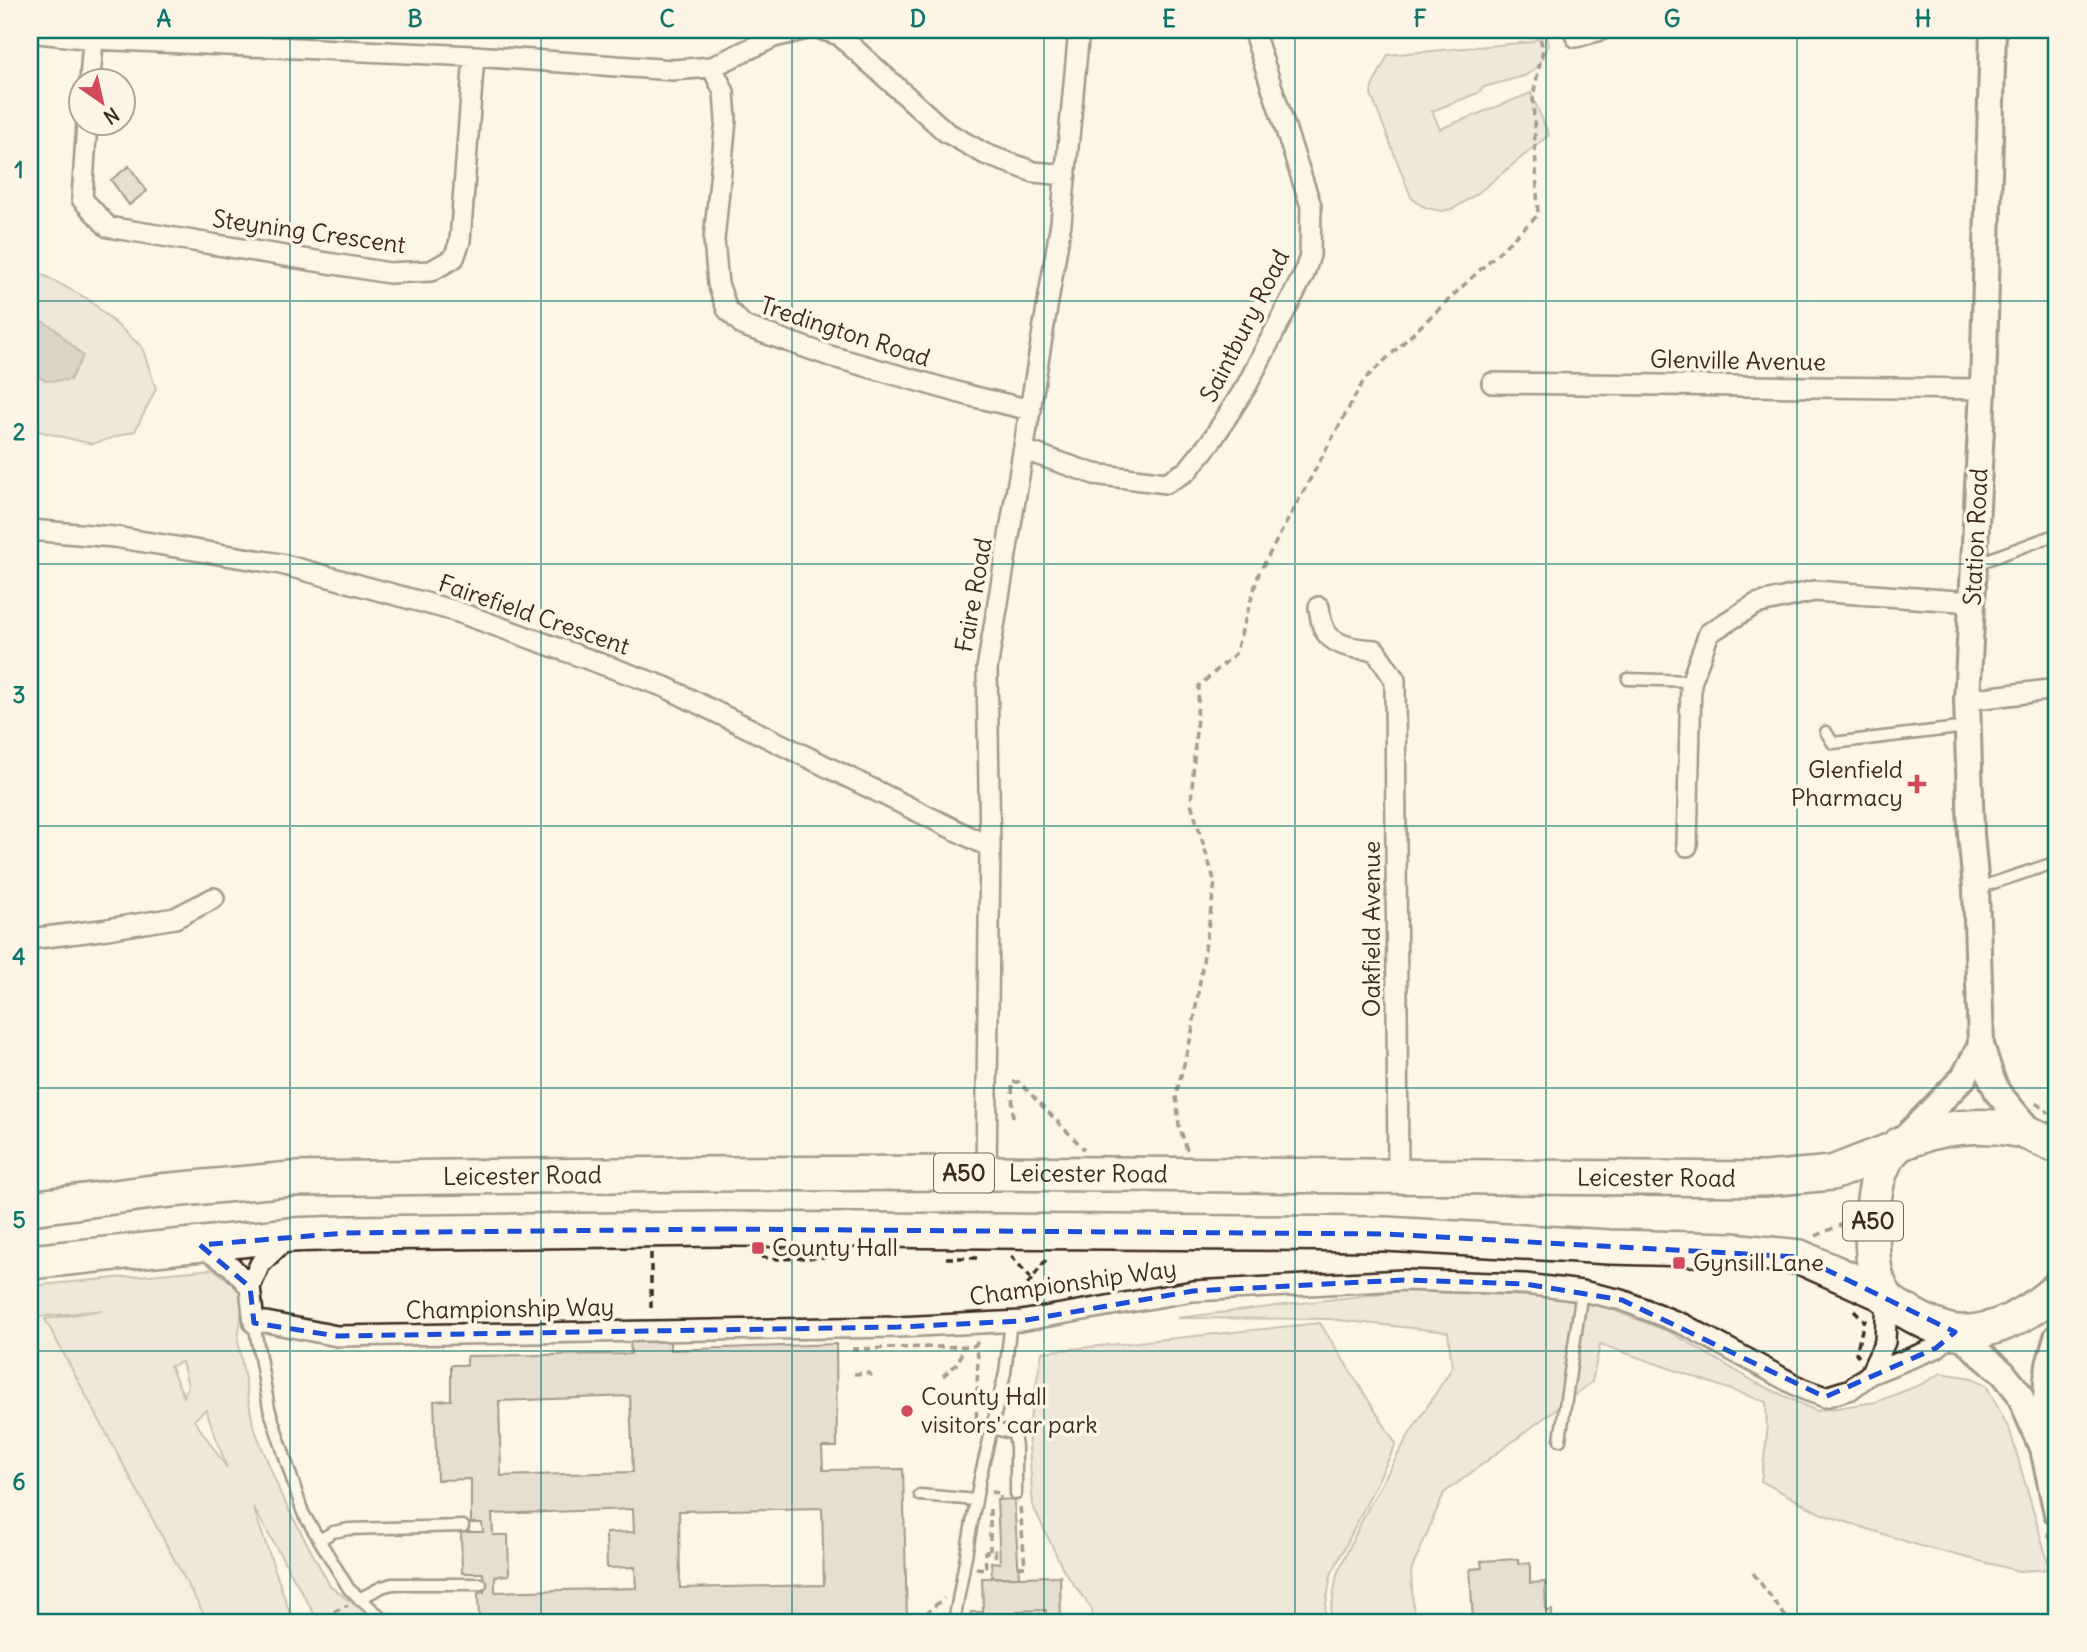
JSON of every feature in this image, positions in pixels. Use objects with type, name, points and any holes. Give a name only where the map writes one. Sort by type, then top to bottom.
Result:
[{"type":"highway","name":"A50","points":[[1886,1297],[1879,1281],[1873,1249],[1874,1197],[1884,1165],[1896,1147],[1926,1134],[1986,1127],[2017,1131],[2047,1145]]},
{"type":"highway","name":"Leicester Road","points":[[30,1208],[160,1191],[291,1179],[986,1173],[1765,1180],[1832,1173],[1896,1147]]},
{"type":"highway","name":"A50","points":[[30,1262],[290,1235],[723,1229],[1386,1234],[1609,1247],[1732,1250],[1800,1257],[1886,1297],[1920,1319],[1957,1332],[1995,1327],[2040,1304],[2057,1289]]},
{"type":"street","points":[[30,32],[93,39],[474,56],[673,70],[712,67],[775,37],[803,30]]},
{"type":"street","points":[[823,30],[839,35],[946,132],[985,154],[1034,172],[1066,175]]},
{"type":"street","name":"Faire Road","points":[[986,1173],[990,847],[987,669],[1061,223],[1079,30]]},
{"type":"street","name":"Saintbury Road","points":[[1024,450],[1094,474],[1166,484],[1187,471],[1212,440],[1247,385],[1304,274],[1310,255],[1311,230],[1311,206],[1253,30]]},
{"type":"street","points":[[1576,37],[1601,30]]},
{"type":"street","name":"Station Road","points":[[1993,30],[1983,389],[1967,700],[1981,1045],[1998,1093],[2047,1145]]},
{"type":"street","points":[[91,66],[93,39]]},
{"type":"street","name":"Steyning Crescent","points":[[86,136],[82,199],[108,227],[389,273],[431,271],[454,258],[460,241],[474,56]]},
{"type":"street","name":"Tredington Road","points":[[712,67],[724,92],[726,120],[715,240],[718,284],[727,309],[744,326],[830,356],[1031,410]]},
{"type":"street","name":"Glenville Avenue","points":[[1492,383],[1983,389]]},
{"type":"street","name":"Fairefield Crescent","points":[[30,530],[114,537],[281,564],[455,611],[665,687],[990,847]]},
{"type":"street","points":[[1687,846],[1692,681],[1709,633],[1756,604],[1814,591],[1973,602]]},
{"type":"street","name":"Oakfield Avenue","points":[[1319,607],[1328,635],[1342,644],[1375,650],[1395,680],[1398,1177]]},
{"type":"street","points":[[1967,700],[2057,689]]},
{"type":"street","points":[[30,939],[175,918],[214,898]]},
{"type":"street","name":"Station Road","points":[[1896,1147],[1964,1077],[1981,1045]]},
{"type":"street","points":[[254,1323],[250,1287],[260,1264],[290,1235]]},
{"type":"street","points":[[200,1245],[230,1266],[250,1287]]},
{"type":"street","name":"Championship Way","points":[[254,1323],[266,1322],[337,1336],[898,1327],[1003,1321],[1194,1291],[1403,1280],[1525,1284],[1622,1300],[1685,1325],[1803,1389],[1825,1396],[1851,1389],[1870,1374],[1936,1349],[1957,1332]]},
{"type":"street","points":[[1870,1374],[1885,1342],[1886,1297]]},
{"type":"street","points":[[1957,1332],[2003,1373],[2019,1393],[2054,1481],[2057,1513]]},
{"type":"street","points":[[2044,1453],[2047,1380],[2057,1337]]},
{"type":"lane","points":[[1974,565],[2057,534]]},
{"type":"lane","points":[[1628,679],[1692,681]]},
{"type":"lane","points":[[1826,732],[1833,743],[1968,727]]},
{"type":"lane","points":[[1860,729],[1868,738]]},
{"type":"lane","points":[[1976,888],[2057,862]]},
{"type":"lane","points":[[1560,1440],[1581,1292]]},
{"type":"lane","points":[[954,1622],[976,1500],[1005,1373],[1003,1321]]},
{"type":"lane","points":[[254,1323],[269,1408],[303,1513],[349,1589],[387,1622]]},
{"type":"lane","points":[[992,1428],[1014,1434],[1016,1494]]},
{"type":"lane","points":[[920,1495],[976,1500]]},
{"type":"lane","points":[[319,1540],[333,1532],[349,1529],[463,1526]]},
{"type":"lane","points":[[359,1599],[392,1584],[481,1584]]},
{"type":"path","points":[[1188,1152],[1180,1125],[1176,1095],[1192,1033],[1214,883],[1191,803],[1199,686],[1235,654],[1259,573],[1364,380],[1538,215],[1532,96],[1543,49],[1538,30]]},
{"type":"path","points":[[1800,1257],[1805,1240],[1847,1223],[1847,1211]]},
{"type":"path","points":[[651,1251],[651,1331]]},
{"type":"path","points":[[1009,1253],[1031,1278]]},
{"type":"path","points":[[852,1349],[974,1346],[1003,1321],[1048,1257]]},
{"type":"path","points":[[1846,1303],[1865,1320],[1871,1331],[1886,1335]]},
{"type":"path","points":[[943,1376],[959,1362],[962,1346]]},
{"type":"path","points":[[974,1346],[978,1356],[976,1434]]},
{"type":"path","points":[[855,1374],[869,1373],[872,1377]]},
{"type":"path","points":[[990,1492],[1016,1494],[1020,1497],[1025,1567],[1018,1567]]},
{"type":"path","points":[[1000,1493],[1000,1500]]},
{"type":"path","points":[[990,1504],[990,1551]]},
{"type":"path","points":[[986,1569],[985,1552],[995,1550],[996,1562]]},
{"type":"path","points":[[1753,1573],[1786,1618],[1793,1622]]},
{"type":"path","points":[[312,1622],[359,1599]]},
{"type":"path","points":[[916,1622],[927,1612]]},
{"type":"highlighted area","points":[[723,1229],[1386,1234],[1800,1257],[1955,1332],[1936,1348],[1825,1397],[1622,1300],[1525,1284],[1403,1280],[1193,1291],[1021,1321],[898,1327],[337,1336],[254,1323],[250,1287],[200,1245],[346,1233]]},
{"type":"shaded area","points":[[1539,30],[1545,30],[1549,44],[1544,57],[1534,70],[1524,76],[1484,87],[1478,93],[1432,111],[1440,129],[1531,93],[1549,135],[1478,193],[1453,209],[1441,211],[1417,203],[1411,197],[1371,94],[1388,55],[1531,42],[1541,36]]},
{"type":"shaded area","points":[[30,268],[88,299],[142,347],[156,389],[135,431],[92,444],[30,429]]},
{"type":"shaded area","points":[[30,314],[54,328],[83,356],[70,380],[47,381],[30,373]]},
{"type":"shaded area","points":[[214,1269],[244,1293],[238,1341],[253,1425],[282,1497],[330,1586],[377,1622],[319,1622],[253,1507],[293,1622],[208,1622],[45,1319],[103,1310],[30,1318],[30,1286]],"holes":[[[182,1362],[188,1385],[184,1397],[170,1366]],[[206,1410],[227,1468],[194,1420]]]},
{"type":"shaded area","points":[[1402,1291],[1553,1297],[1607,1308],[1670,1332],[1757,1383],[1816,1411],[1876,1402],[1922,1384],[1941,1373],[1972,1378],[1986,1385],[2010,1431],[2050,1569],[2019,1571],[1917,1545],[1822,1514],[1761,1481],[1767,1436],[1766,1402],[1600,1344],[1592,1382],[1444,1493],[1411,1571],[1414,1622],[1329,1622],[1337,1574],[1365,1514],[1407,1438],[1452,1368],[1448,1332],[1329,1319],[1177,1318]]},
{"type":"shaded area","points":[[45,1319],[208,1622],[30,1622],[30,1321]]},
{"type":"shaded area","points":[[1320,1323],[1396,1444],[1331,1575],[1323,1622],[1093,1622],[1092,1609],[1064,1571],[1033,1506],[1028,1430],[1042,1352]]},
{"type":"building","points":[[129,166],[147,191],[129,205],[111,180]]},
{"type":"building","points":[[670,1339],[670,1350],[836,1344],[837,1447],[822,1447],[823,1470],[903,1469],[907,1619],[837,1622],[479,1622],[478,1593],[484,1592],[483,1573],[462,1573],[461,1532],[483,1532],[482,1523],[471,1523],[471,1479],[437,1480],[434,1401],[451,1400],[451,1365],[467,1365],[467,1356],[631,1354],[630,1340]],"holes":[[[630,1396],[633,1472],[501,1476],[499,1401]],[[822,1508],[824,1585],[680,1588],[679,1511]],[[633,1509],[634,1532],[606,1533],[607,1568],[635,1567],[636,1588],[495,1592],[495,1576],[509,1575],[508,1535],[493,1535],[492,1514]]]},
{"type":"building","points":[[1014,1499],[1019,1577],[992,1577],[991,1562],[1000,1563],[997,1500]]},
{"type":"building","points":[[1518,1559],[1518,1564],[1530,1563],[1530,1583],[1545,1582],[1546,1611],[1552,1610],[1552,1622],[1473,1622],[1470,1569],[1482,1568],[1481,1561]]},
{"type":"building","points":[[1060,1576],[1061,1622],[1046,1622],[1046,1610],[1017,1611],[1017,1622],[971,1622],[971,1612],[983,1612],[982,1578]]},
{"type":"place","name":"Glenfield Pharmacy","points":[[1917,784]]},
{"type":"place","name":"County Hall","points":[[758,1248]]},
{"type":"place","name":"Gynsill Lane","points":[[1679,1263]]},
{"type":"place","name":"County Hall visitors' car park","points":[[907,1411]]}]
